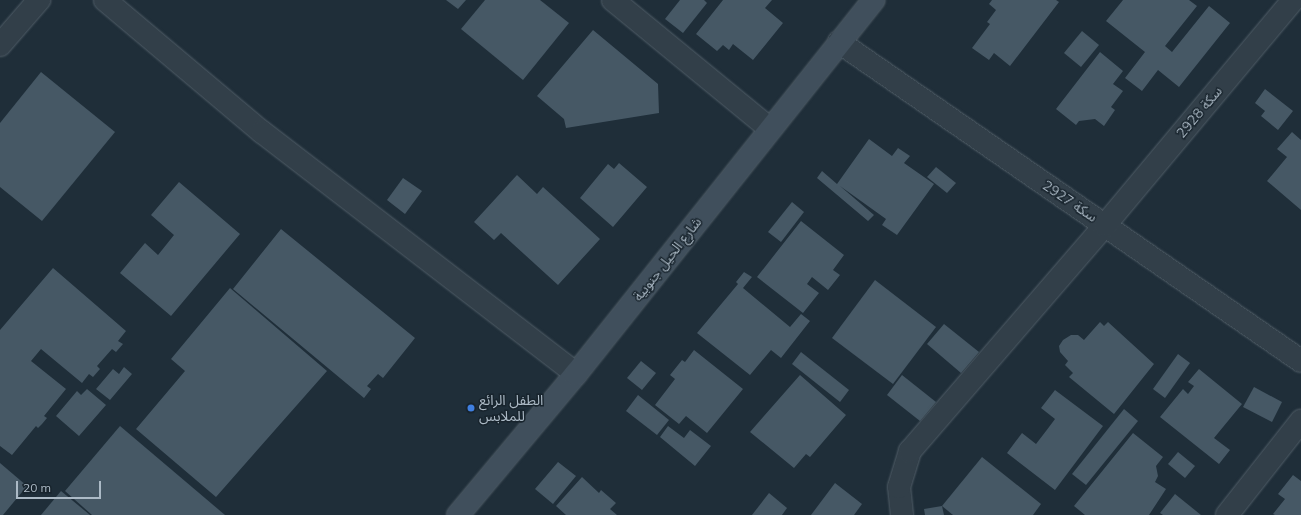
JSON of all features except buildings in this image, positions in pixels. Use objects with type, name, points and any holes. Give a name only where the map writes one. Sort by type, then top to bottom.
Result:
[{"type":"street","points":[[0,44],[39,0]]},
{"type":"street","points":[[105,0],[262,132],[576,374]]},
{"type":"street","points":[[613,0],[770,128]]},
{"type":"street","name":"شارع الحيل جنوبية","points":[[458,515],[576,374],[873,0]]},
{"type":"street","name":"سكة 2928","points":[[902,515],[899,487],[910,451],[1105,225],[1293,0]]},
{"type":"street","name":"سكة 2927","points":[[839,42],[1301,360]]},
{"type":"street","points":[[1227,515],[1301,421]]},
{"type":"place","name":"الطفل الرائع للملابس","points":[[471,408]]}]
